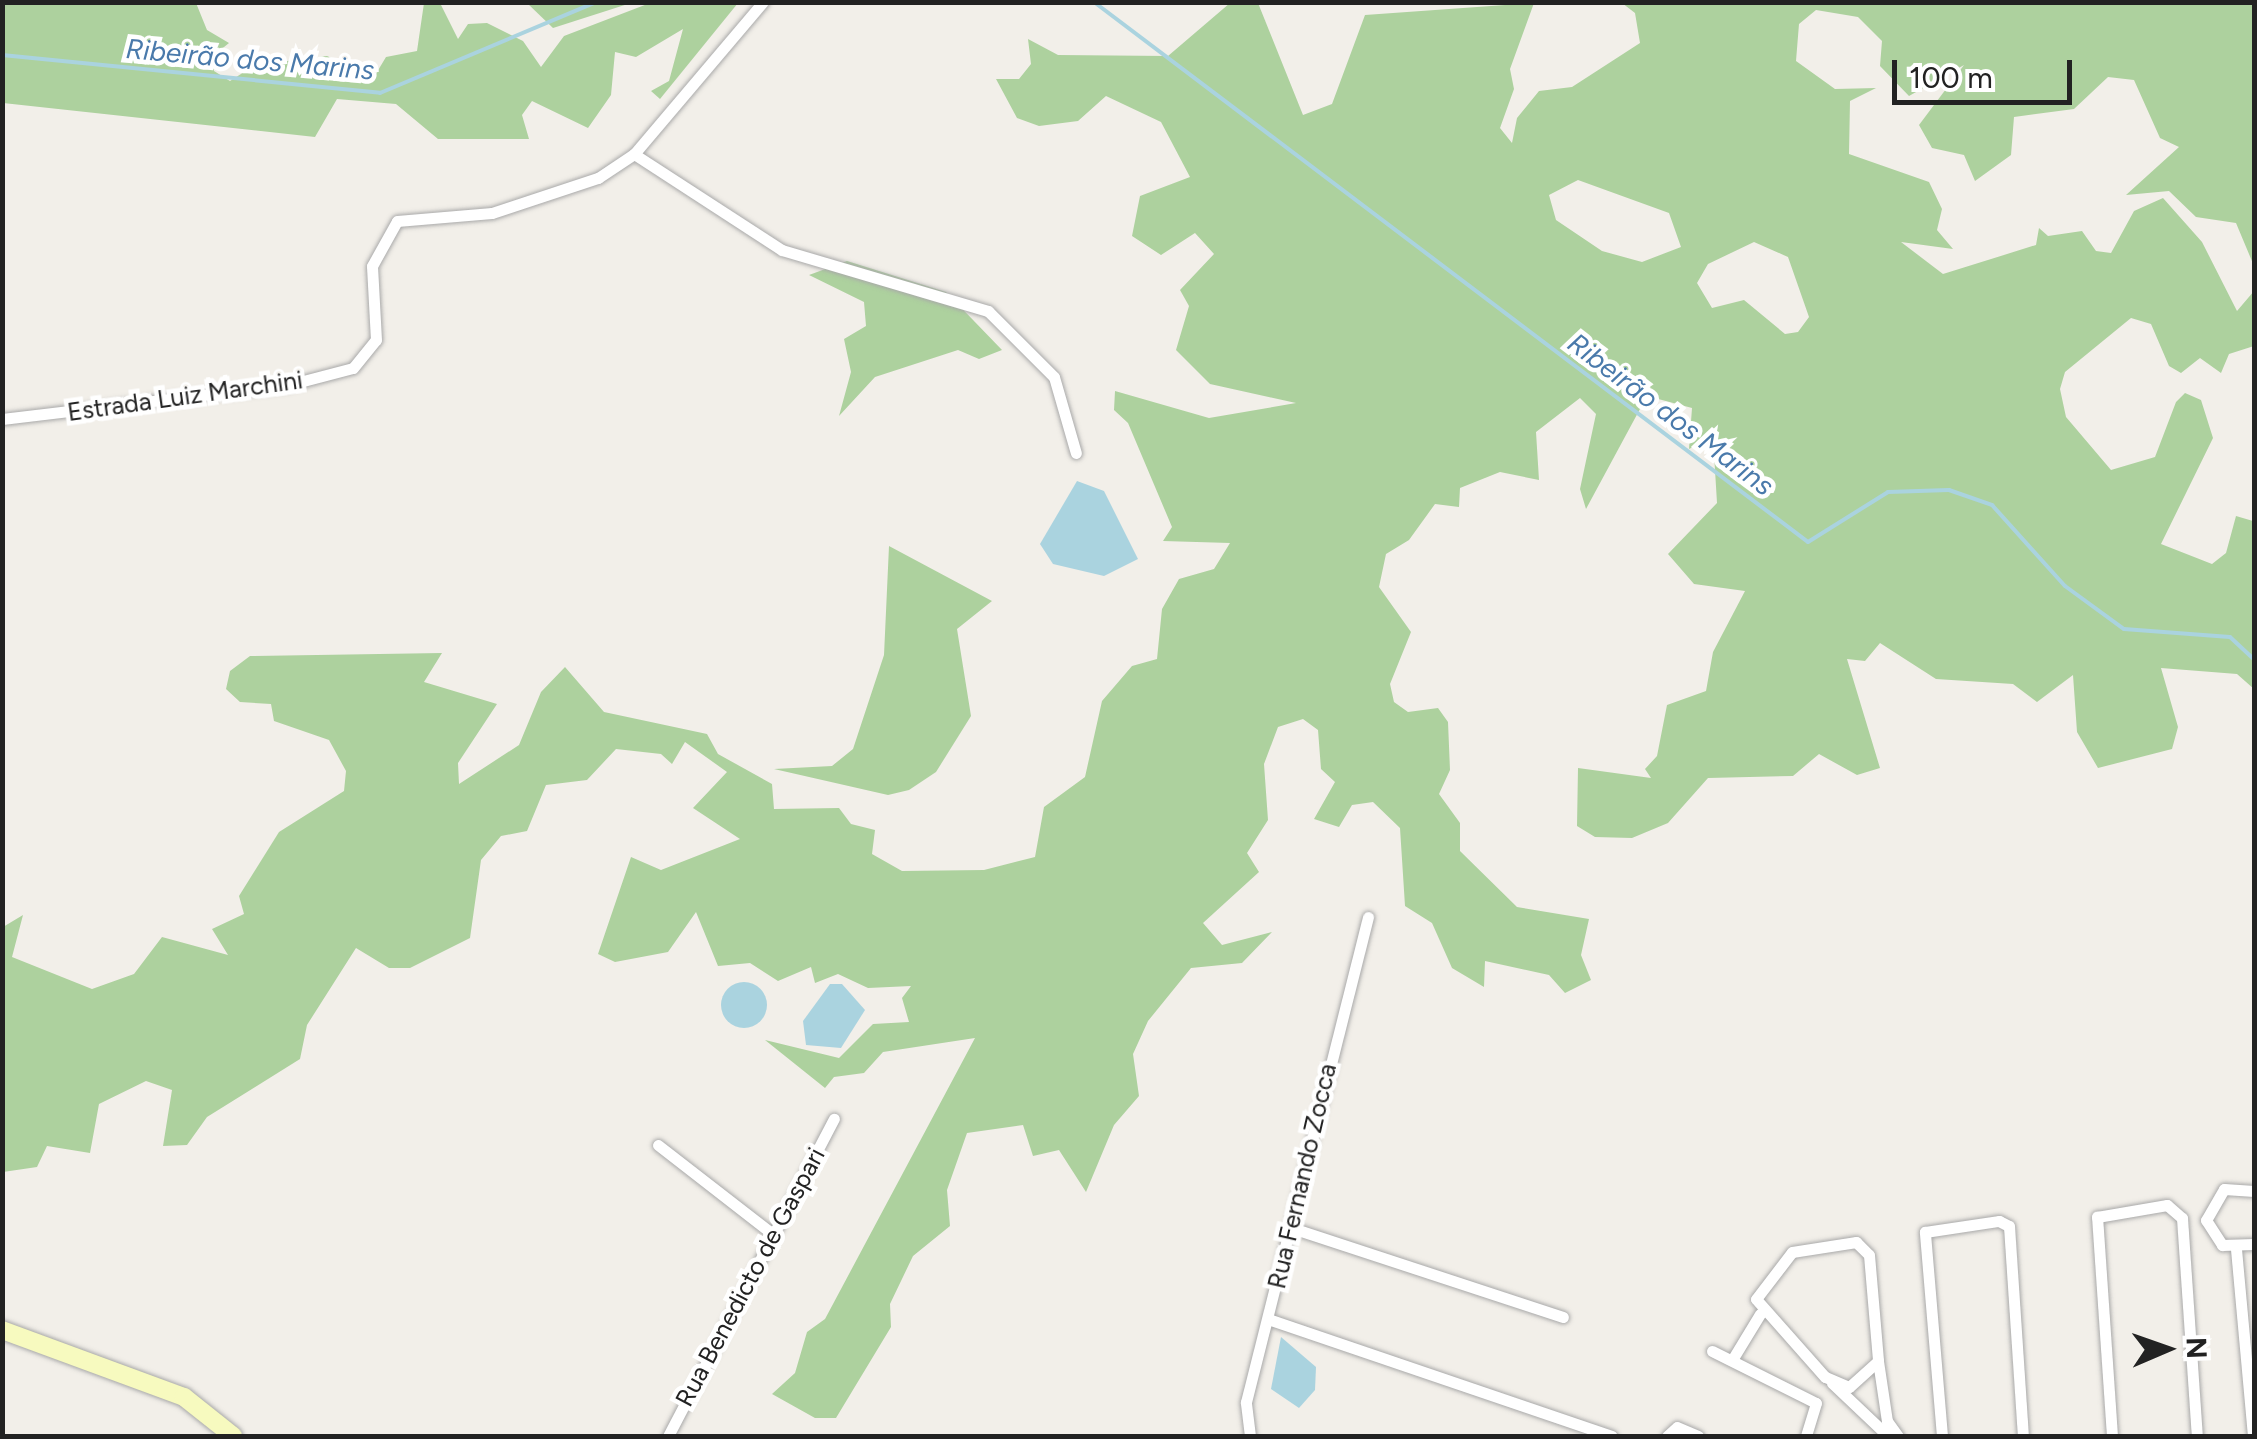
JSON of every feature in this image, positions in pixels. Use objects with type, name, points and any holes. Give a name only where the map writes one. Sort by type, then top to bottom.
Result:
[{"type":"main road","points":[[2,1330],[184,1398],[234,1436]]},
{"type":"street","name":"Estrada Luiz Marchini","points":[[2,419],[288,386],[353,368],[376,340],[372,266],[397,221],[546,198],[634,154],[762,2]]},
{"type":"street","points":[[634,154],[782,250],[988,311],[1054,376],[1076,453]]},
{"type":"street","name":"Rua Fernando Zocca","points":[[1250,1436],[1246,1402],[1295,1229],[1333,1034],[1368,917]]},
{"type":"street","name":"Rua Benedicto de Gaspari","points":[[668,1436],[770,1232],[834,1119]]},
{"type":"street","points":[[658,1146],[770,1232]]},
{"type":"street","points":[[2254,1191],[2231,1186],[2208,1205],[2211,1235],[2236,1249],[2254,1244]]},
{"type":"street","points":[[2112,1436],[2097,1217],[2167,1204],[2182,1218],[2197,1436]]},
{"type":"street","points":[[1942,1436],[1925,1232],[1999,1221],[2009,1226],[2023,1436]]},
{"type":"street","points":[[1295,1229],[1563,1317]]},
{"type":"street","points":[[1732,1360],[1760,1314],[1758,1295],[1787,1256],[1856,1242],[1868,1255],[1887,1422],[1898,1436]]},
{"type":"street","points":[[2236,1249],[2249,1319],[2254,1436]]},
{"type":"street","points":[[1760,1314],[1888,1436]]},
{"type":"street","points":[[1268,1319],[1612,1436]]},
{"type":"street","points":[[1712,1350],[1816,1403],[1806,1436]]},
{"type":"street","points":[[1832,1383],[1858,1385],[1878,1361]]},
{"type":"street","points":[[1667,1436],[1677,1427],[1698,1436]]},
{"type":"green space","points":[[3,2],[196,3],[207,30],[229,43],[213,56],[214,71],[230,81],[255,65],[327,56],[374,77],[386,57],[417,51],[424,3],[440,3],[458,39],[468,24],[487,23],[523,41],[541,67],[564,36],[650,3],[738,3],[660,99],[651,91],[669,81],[683,29],[636,57],[615,52],[611,95],[588,128],[532,101],[522,115],[529,139],[438,139],[396,104],[337,99],[315,137],[3,103]]},
{"type":"green space","points":[[528,2],[631,3],[553,28]]},
{"type":"green space","points":[[1230,3],[1258,3],[1303,115],[1332,104],[1365,15],[1534,3],[1510,69],[1514,89],[1500,128],[1512,143],[1517,118],[1539,91],[1572,87],[1640,43],[1635,13],[1622,3],[2254,3],[2254,266],[2236,223],[2196,217],[2169,191],[2126,195],[2179,147],[2160,138],[2134,80],[2108,77],[2074,109],[2014,117],[2011,155],[1975,181],[1964,155],[1932,148],[1919,125],[1964,65],[1909,96],[1880,66],[1882,41],[1858,17],[1816,10],[1799,24],[1796,61],[1835,89],[1876,88],[1850,101],[1849,154],[1929,182],[1942,209],[1937,230],[1953,249],[1901,242],[1943,274],[2036,245],[2039,228],[2048,236],[2082,231],[2096,251],[2111,253],[2134,211],[2163,198],[2202,242],[2237,311],[2254,291],[2254,346],[2229,354],[2221,373],[2200,358],[2181,373],[2169,366],[2151,324],[2131,318],[2065,372],[2060,389],[2066,417],[2111,470],[2155,457],[2176,402],[2185,393],[2201,400],[2213,438],[2161,544],[2212,564],[2226,553],[2236,516],[2253,521],[2254,689],[2237,674],[2161,668],[2178,727],[2172,749],[2098,768],[2077,732],[2073,675],[2037,702],[2013,684],[1936,679],[1880,643],[1865,661],[1847,659],[1880,768],[1857,775],[1819,754],[1793,776],[1708,778],[1668,823],[1632,838],[1595,837],[1577,826],[1578,768],[1651,778],[1645,769],[1657,756],[1667,705],[1706,691],[1713,652],[1745,591],[1694,584],[1668,554],[1717,503],[1713,437],[1689,449],[1692,408],[1647,396],[1586,509],[1580,489],[1596,414],[1580,398],[1536,432],[1539,480],[1500,472],[1460,488],[1459,507],[1435,504],[1409,540],[1386,554],[1379,587],[1411,632],[1390,684],[1394,702],[1408,712],[1438,708],[1448,722],[1450,770],[1439,794],[1460,823],[1460,851],[1517,907],[1589,919],[1581,955],[1591,980],[1565,993],[1549,975],[1485,961],[1484,987],[1452,968],[1432,923],[1405,906],[1400,828],[1373,802],[1352,805],[1339,827],[1314,819],[1335,782],[1321,769],[1318,730],[1303,719],[1278,727],[1264,764],[1268,820],[1247,853],[1259,872],[1203,923],[1222,945],[1272,932],[1242,963],[1191,968],[1148,1021],[1133,1054],[1139,1096],[1114,1125],[1086,1192],[1059,1150],[1033,1156],[1023,1125],[967,1133],[947,1190],[950,1226],[913,1256],[890,1304],[891,1327],[836,1418],[815,1418],[772,1394],[795,1373],[807,1332],[825,1319],[975,1038],[883,1052],[864,1073],[834,1077],[825,1088],[765,1040],[839,1058],[873,1024],[909,1022],[902,998],[911,986],[868,988],[838,974],[815,983],[811,967],[778,981],[750,963],[718,966],[696,912],[668,952],[615,962],[598,954],[631,857],[661,870],[740,839],[693,808],[727,772],[685,742],[672,764],[661,754],[616,749],[587,780],[546,785],[527,831],[501,836],[481,860],[470,938],[410,968],[389,968],[356,948],[307,1025],[300,1059],[207,1117],[187,1145],[163,1146],[172,1090],[146,1081],[99,1104],[90,1153],[47,1146],[37,1167],[3,1172],[3,927],[23,915],[12,957],[92,989],[134,974],[162,937],[228,955],[212,929],[244,914],[239,896],[279,832],[344,791],[346,771],[329,740],[274,721],[271,704],[240,702],[226,689],[230,671],[250,656],[442,653],[424,682],[497,704],[458,763],[459,784],[519,745],[541,692],[565,667],[604,712],[707,734],[718,754],[772,784],[774,809],[839,808],[851,824],[875,830],[872,854],[902,871],[984,870],[1035,857],[1044,807],[1085,777],[1102,701],[1132,666],[1157,659],[1162,609],[1179,579],[1214,569],[1230,543],[1163,541],[1172,527],[1128,423],[1114,410],[1115,391],[1209,418],[1296,403],[1210,384],[1176,350],[1189,306],[1180,290],[1214,254],[1195,233],[1161,255],[1132,236],[1140,196],[1190,177],[1161,122],[1106,96],[1078,121],[1039,126],[1017,118],[996,79],[1019,79],[1031,64],[1028,39],[1058,55],[1168,56]],"holes":[[[1578,180],[1669,213],[1681,247],[1642,262],[1602,251],[1556,220],[1549,195]],[[1754,242],[1788,257],[1809,317],[1798,332],[1785,334],[1744,300],[1712,308],[1697,283],[1708,264]]]},
{"type":"green space","points":[[847,261],[946,292],[1002,350],[979,359],[958,350],[875,377],[839,416],[851,372],[844,339],[866,326],[864,302],[809,275]]},
{"type":"green space","points":[[889,546],[992,601],[957,629],[971,716],[936,772],[909,790],[888,795],[774,769],[832,766],[853,749],[884,655]]},
{"type":"water","points":[[1077,481],[1104,491],[1138,559],[1104,576],[1053,564],[1040,544]]},
{"type":"water","points":[[744,982],[760,989],[767,1005],[760,1021],[744,1028],[728,1021],[721,1005],[728,989]]},
{"type":"water","points":[[830,984],[842,984],[865,1010],[841,1048],[806,1045],[803,1021]]},
{"type":"water","points":[[1281,1337],[1316,1367],[1315,1390],[1299,1408],[1271,1389]]},
{"type":"waterway","name":"Ribeirão dos Marins","points":[[2,55],[380,93],[597,2]]},
{"type":"waterway","name":"Ribeirão dos Marins","points":[[1094,2],[1808,542],[1888,492],[1949,490],[1992,505],[2065,586],[2124,629],[2230,637],[2254,659]]}]
